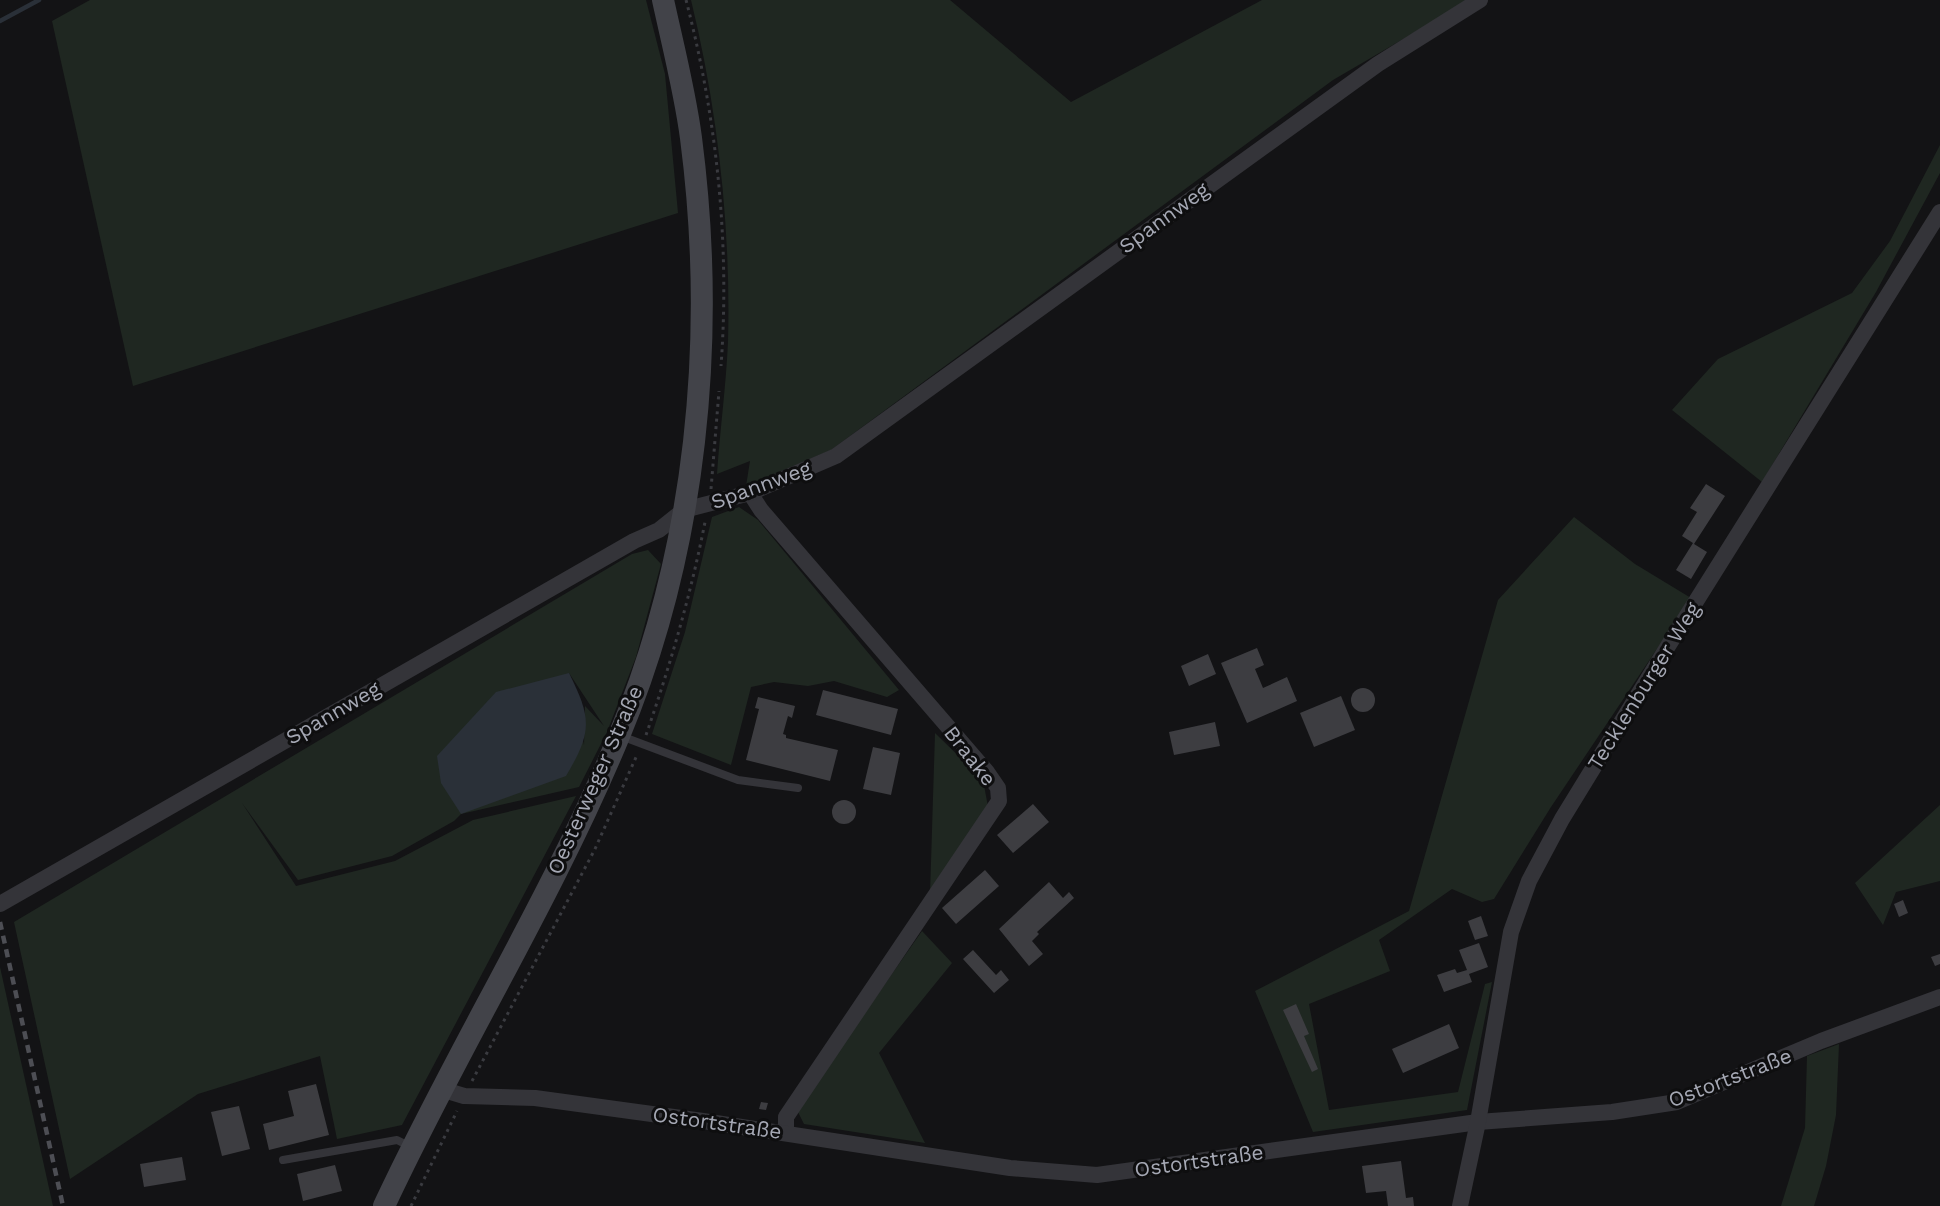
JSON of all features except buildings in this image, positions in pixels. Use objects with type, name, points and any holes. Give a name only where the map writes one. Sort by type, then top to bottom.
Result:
[{"type":"street","name":"Oesterweger Straße","points":[[384,1206],[441,1089],[577,831],[620,735],[658,621],[684,510],[700,361],[701,267],[691,136],[663,0]]},
{"type":"street","name":"Spannweg","points":[[0,904],[624,547],[658,530],[684,510],[750,493],[836,456],[1378,63],[1480,0]]},
{"type":"street","name":"Tecklenburger Weg","points":[[1460,1206],[1478,1122],[1511,932],[1529,881],[1562,819],[1940,212]]},
{"type":"street","name":"Braake","points":[[750,493],[783,536],[987,772],[998,788],[999,801],[786,1117],[786,1132]]},
{"type":"street","name":"Ostortstraße","points":[[441,1089],[464,1096],[535,1098],[786,1132],[1010,1168],[1097,1175],[1478,1122],[1611,1112],[1677,1102],[1821,1041],[1940,997]]},
{"type":"lane","points":[[620,735],[738,780],[798,788]]},
{"type":"lane","points":[[283,1160],[397,1140],[411,1148]]},
{"type":"path","points":[[686,0],[699,49],[716,153],[723,242],[721,366]]},
{"type":"path","points":[[411,1206],[464,1096],[595,849],[642,744],[658,699],[694,574],[708,504],[719,390]]},
{"type":"shaded area","points":[[90,0],[646,0],[665,74],[678,213],[133,386],[52,21]]},
{"type":"shaded area","points":[[691,0],[950,0],[1071,102],[1262,0],[1470,0],[1333,80],[831,450],[746,486],[750,461],[717,474],[728,342],[725,213],[709,84]]},
{"type":"shaded area","points":[[1940,145],[1940,173],[1876,292],[1762,482],[1672,410],[1718,359],[1852,293],[1890,241]]},
{"type":"shaded area","points":[[739,507],[758,520],[899,690],[887,697],[834,681],[808,686],[774,682],[751,687],[731,765],[652,734],[685,632],[712,517]]},
{"type":"shaded area","points":[[1574,517],[1635,564],[1691,598],[1551,807],[1494,899],[1482,902],[1452,889],[1379,940],[1390,971],[1309,1004],[1329,1110],[1458,1092],[1485,984],[1492,982],[1467,1110],[1313,1132],[1255,991],[1409,911],[1498,600]]},
{"type":"shaded area","points":[[648,550],[661,564],[636,657],[607,732],[579,787],[461,814],[454,821],[392,856],[298,880],[242,803],[296,886],[395,861],[473,820],[576,796],[402,1125],[337,1139],[320,1056],[198,1094],[70,1179],[14,922],[632,554]],"holes":[[[569,673],[604,726],[585,706],[584,745]]]},
{"type":"shaded area","points":[[569,673],[582,702],[586,725],[581,748],[566,776],[461,814],[441,783],[437,756],[496,692]]},
{"type":"shaded area","points":[[935,733],[983,780],[989,812],[930,895]]},
{"type":"shaded area","points":[[1940,805],[1940,881],[1896,892],[1883,925],[1855,883]]},
{"type":"shaded area","points":[[922,931],[952,963],[879,1053],[925,1143],[804,1124],[797,1110]]},
{"type":"shaded area","points":[[0,967],[53,1206],[0,1206]]},
{"type":"shaded area","points":[[1839,1044],[1836,1115],[1826,1166],[1814,1206],[1781,1206],[1805,1128],[1807,1056]]},
{"type":"waterway","points":[[0,21],[39,0]]},
{"type":"railway","points":[[0,922],[63,1206]]}]
